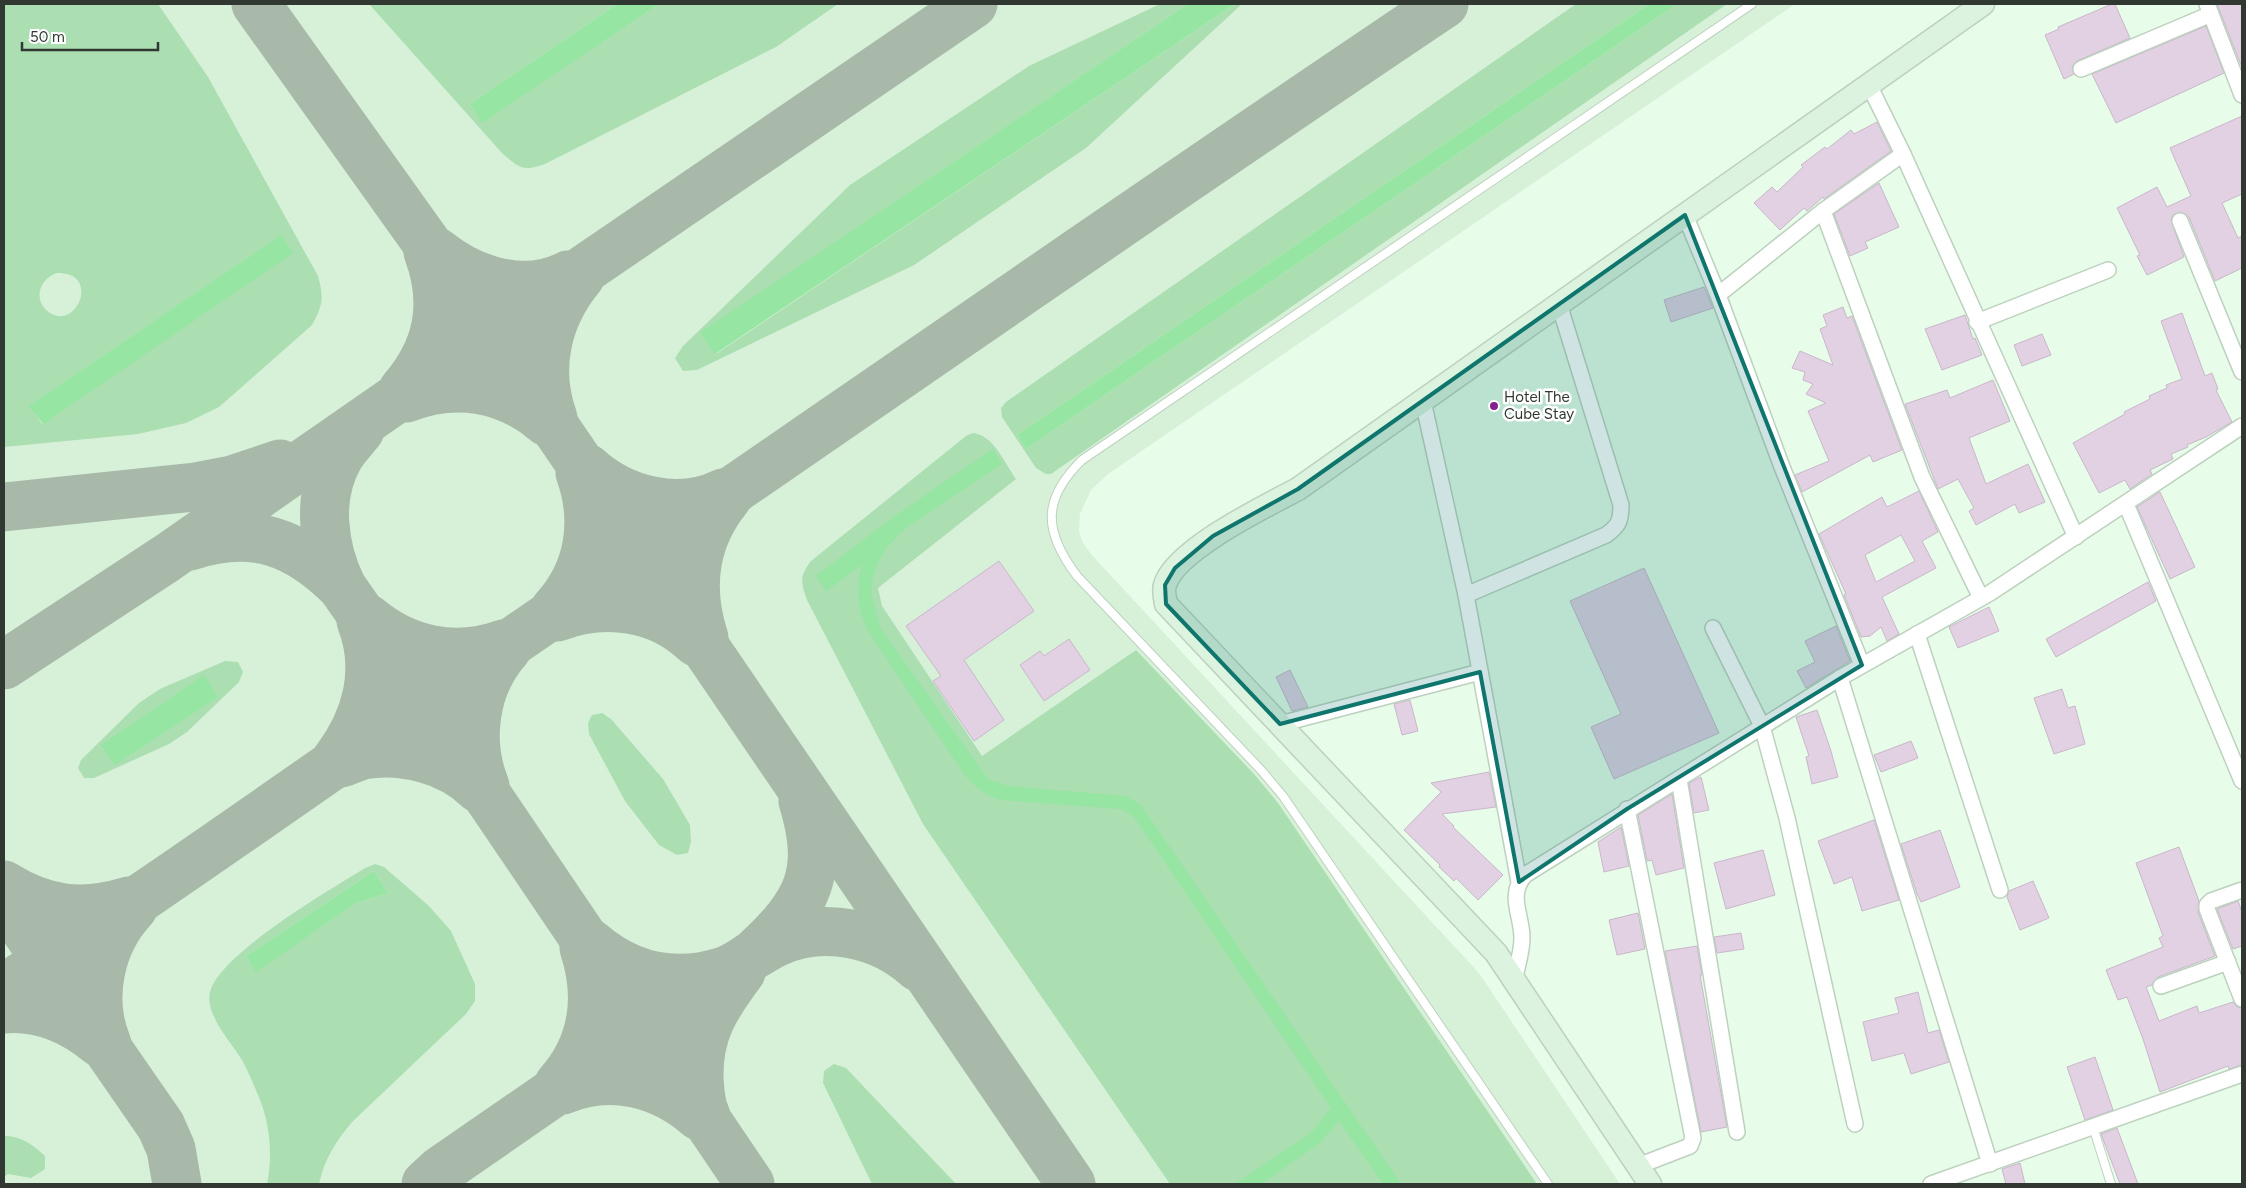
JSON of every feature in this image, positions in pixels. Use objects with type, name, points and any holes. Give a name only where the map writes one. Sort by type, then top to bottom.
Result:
[{"type":"street","points":[[1650,1184],[1496,953],[1166,604],[1164,585],[1175,568],[1213,536],[1298,489],[1983,4]]},
{"type":"street","points":[[2082,69],[2209,9],[2242,95]]},
{"type":"street","points":[[1869,85],[1903,154],[1977,322],[2076,537]]},
{"type":"street","points":[[1718,295],[1823,211],[1903,154]]},
{"type":"street","points":[[1823,211],[1920,470],[1981,598]]},
{"type":"street","points":[[1685,215],[1718,295],[1782,467],[1862,665]]},
{"type":"street","points":[[2180,221],[2242,372]]},
{"type":"street","points":[[1977,322],[2108,270]]},
{"type":"street","points":[[1466,594],[1606,535],[1616,528],[1621,518],[1621,505],[1559,304]]},
{"type":"street","points":[[1423,401],[1466,594],[1518,882],[1515,900],[1522,938],[1514,981]]},
{"type":"street","points":[[1518,882],[1525,875],[1628,809],[1840,678],[1981,598],[2241,431]]},
{"type":"street","points":[[2126,504],[2241,775]]},
{"type":"street","points":[[1713,628],[1762,726],[1787,818],[1855,1124]]},
{"type":"street","points":[[1917,634],[2000,890]]},
{"type":"street","points":[[1280,724],[1480,672]]},
{"type":"street","points":[[1840,678],[1990,1164]]},
{"type":"street","points":[[1679,779],[1737,1132]]},
{"type":"street","points":[[1628,809],[1693,1138],[1690,1146],[1638,1166]]},
{"type":"street","points":[[2242,890],[2211,901],[2207,905],[2209,916],[2242,999]]},
{"type":"street","points":[[2161,986],[2228,962]]},
{"type":"street","points":[[1936,1184],[2242,1074]]},
{"type":"lane","points":[[1548,1184],[1283,796],[1261,770],[1077,576],[1064,559],[1056,542],[1051,524],[1053,506],[1069,473],[1082,460],[1752,4]]},
{"type":"lane","points":[[2093,1127],[2111,1184]]},
{"type":"highlighted area","points":[[1685,215],[1862,665],[1627,809],[1519,882],[1480,672],[1280,724],[1166,604],[1165,585],[1175,568],[1213,536],[1298,489]]},
{"type":"shaded area","points":[[4,4],[1795,4],[1108,474],[1091,490],[1080,514],[1079,532],[1083,543],[1091,554],[1479,973],[1620,1184],[4,1184]]},
{"type":"shaded area","points":[[4,4],[158,4],[208,77],[318,276],[322,296],[318,312],[312,325],[219,407],[186,423],[138,434],[4,447]],"holes":[[[281,235],[42,424],[30,406]],[[57,273],[71,275],[79,282],[81,291],[80,301],[74,309],[66,315],[57,316],[46,310],[40,299],[43,283],[51,275]]]},
{"type":"shaded area","points":[[369,4],[617,4],[470,104],[482,122],[659,4],[838,4],[776,47],[547,163],[527,168],[513,163],[502,153]]},
{"type":"shaded area","points":[[617,4],[659,4],[482,123],[470,104]]},
{"type":"shaded area","points":[[1160,4],[1188,4],[701,333],[716,354],[1235,4],[1242,4],[1086,148],[914,265],[697,370],[683,371],[675,358],[683,346],[850,185],[1029,66]]},
{"type":"shaded area","points":[[1188,4],[1235,4],[715,354],[700,333]]},
{"type":"shaded area","points":[[1576,4],[1649,4],[1017,435],[1026,449],[1677,4],[1727,4],[1051,474],[1046,474],[1036,468],[1002,417],[1001,408],[1006,402]]},
{"type":"shaded area","points":[[1649,4],[1677,4],[1026,449],[1017,435]]},
{"type":"shaded area","points":[[281,235],[293,253],[43,424],[29,406]]},
{"type":"shaded area","points":[[973,433],[980,435],[993,444],[1016,479],[878,588],[882,606],[982,756],[1136,650],[1254,774],[1278,803],[1537,1184],[1170,1184],[923,824],[803,589],[804,571],[811,561],[966,436]]},
{"type":"shaded area","points":[[993,449],[1002,464],[902,531],[888,546],[878,562],[873,577],[871,595],[881,629],[988,779],[1008,786],[1126,796],[1141,805],[1401,1184],[1383,1184],[1339,1121],[1320,1143],[1261,1184],[1235,1184],[1312,1132],[1331,1108],[1134,817],[1121,809],[1000,800],[980,790],[964,774],[870,634],[862,617],[858,592],[862,565],[826,591],[816,576],[896,515]]},
{"type":"shaded area","points":[[225,661],[238,662],[243,672],[239,682],[187,732],[169,744],[94,778],[84,778],[78,768],[81,760],[139,703],[160,689]]},
{"type":"shaded area","points":[[204,675],[218,697],[115,765],[101,745]]},
{"type":"shaded area","points":[[602,713],[611,719],[663,779],[690,825],[691,842],[688,853],[677,855],[659,845],[625,801],[589,734],[588,723],[592,715]]},
{"type":"shaded area","points":[[375,864],[384,867],[429,906],[451,931],[475,984],[475,1001],[466,1014],[352,1122],[331,1151],[319,1184],[267,1184],[270,1151],[268,1128],[262,1105],[242,1060],[214,1017],[209,998],[211,989],[220,974],[256,940],[304,906],[365,868]],"holes":[[[374,871],[388,893],[356,903],[256,971],[246,956]]]},
{"type":"shaded area","points":[[374,871],[388,893],[356,903],[256,972],[246,956]]},
{"type":"shaded area","points":[[834,1064],[846,1068],[956,1184],[872,1184],[823,1083],[824,1071]]},
{"type":"shaded area","points":[[4,1136],[21,1139],[36,1148],[45,1156],[45,1169],[31,1178],[8,1174],[4,1177]]},
{"type":"building","points":[[2115,4],[2130,38],[2077,61],[2072,67],[2074,74],[2064,79],[2045,35],[2059,29],[2058,27]]},
{"type":"building","points":[[2217,4],[2242,4],[2241,65]]},
{"type":"building","points":[[2206,26],[2224,73],[2116,123],[2092,74]]},
{"type":"building","points":[[2242,116],[2242,194],[2222,203],[2238,238],[2242,236],[2242,268],[2215,281],[2189,217],[2181,212],[2173,215],[2171,220],[2184,257],[2147,275],[2137,256],[2140,255],[2117,208],[2157,187],[2167,207],[2191,196],[2170,148]]},
{"type":"building","points":[[1877,122],[1891,151],[1824,199],[1823,197],[1807,211],[1804,208],[1780,230],[1754,203],[1772,187],[1777,192],[1803,167],[1801,165],[1825,147],[1827,149],[1851,130],[1854,134]]},
{"type":"building","points":[[1879,183],[1899,227],[1865,242],[1868,248],[1850,256],[1834,214]]},
{"type":"building","points":[[1704,287],[1713,308],[1671,322],[1664,300]]},
{"type":"building","points":[[1843,307],[1847,318],[1852,316],[1902,450],[1873,462],[1870,455],[1802,492],[1795,475],[1829,461],[1808,411],[1826,403],[1806,394],[1813,384],[1803,380],[1805,372],[1792,368],[1800,351],[1833,365],[1820,329],[1827,326],[1823,315]]},
{"type":"building","points":[[2182,313],[2205,376],[2212,373],[2218,389],[2216,390],[2232,422],[2206,437],[2187,445],[2188,447],[2171,454],[2173,459],[2150,470],[2152,474],[2130,489],[2125,480],[2099,493],[2073,443],[2125,414],[2124,412],[2150,399],[2149,396],[2167,388],[2166,385],[2182,379],[2161,321]]},
{"type":"building","points":[[1965,315],[1973,339],[1975,338],[1982,355],[1942,370],[1925,329]]},
{"type":"building","points":[[2042,334],[2051,355],[2022,366],[2014,345]]},
{"type":"building","points":[[1993,380],[2010,421],[1969,438],[1986,484],[2028,464],[2045,502],[2019,513],[2015,504],[1976,525],[1969,511],[1974,508],[1958,479],[1938,489],[1905,404],[1947,390],[1950,398]]},
{"type":"building","points":[[1919,491],[1938,532],[1922,541],[1936,568],[1882,597],[1899,634],[1887,641],[1881,627],[1870,636],[1861,637],[1844,595],[1846,594],[1819,534],[1882,497],[1887,507]],"holes":[[[1901,535],[1915,561],[1876,582],[1865,555]]]},
{"type":"building","points":[[2160,492],[2195,567],[2170,579],[2137,507]]},
{"type":"building","points":[[999,561],[1034,611],[964,660],[1004,720],[974,741],[933,681],[941,676],[906,626]]},
{"type":"building","points":[[1644,568],[1719,733],[1614,779],[1591,727],[1621,714],[1570,601]]},
{"type":"building","points":[[2148,582],[2156,601],[2056,657],[2046,639]]},
{"type":"building","points":[[1989,607],[1999,631],[1958,648],[1949,627]]},
{"type":"building","points":[[1836,626],[1850,661],[1806,688],[1797,671],[1815,662],[1805,641]]},
{"type":"building","points":[[1069,639],[1090,670],[1044,701],[1020,665],[1040,651],[1044,656]]},
{"type":"building","points":[[1290,670],[1308,707],[1292,711],[1276,677]]},
{"type":"building","points":[[2062,689],[2068,708],[2075,706],[2085,744],[2054,754],[2034,698]]},
{"type":"building","points":[[1410,700],[1418,731],[1402,735],[1394,704]]},
{"type":"building","points":[[1817,710],[1838,777],[1812,784],[1806,757],[1809,756],[1796,717]]},
{"type":"building","points":[[1911,741],[1918,758],[1881,772],[1874,755]]},
{"type":"building","points":[[1489,772],[1496,807],[1442,814],[1503,875],[1478,900],[1456,878],[1454,881],[1439,867],[1440,865],[1404,830],[1441,792],[1431,783]]},
{"type":"building","points":[[1701,777],[1709,810],[1694,813],[1689,783]]},
{"type":"building","points":[[1672,794],[1684,868],[1656,875],[1652,860],[1647,861],[1638,815]]},
{"type":"building","points":[[1874,820],[1899,900],[1862,911],[1852,877],[1834,884],[1818,841]]},
{"type":"building","points":[[1621,827],[1629,866],[1604,872],[1598,842]]},
{"type":"building","points":[[1940,830],[1960,887],[1921,902],[1901,844]]},
{"type":"building","points":[[2179,847],[2199,901],[2198,912],[2215,956],[2158,977],[2152,985],[2146,987],[2159,1021],[2197,1006],[2199,1013],[2233,1002],[2237,1007],[2242,1008],[2242,1065],[2229,1069],[2228,1066],[2160,1092],[2127,997],[2118,1000],[2106,970],[2163,947],[2159,938],[2163,936],[2136,863]]},
{"type":"building","points":[[1763,850],[1775,895],[1726,909],[1714,863]]},
{"type":"building","points":[[2033,881],[2049,918],[2020,930],[2007,897],[2009,891]]},
{"type":"building","points":[[2238,901],[2242,912],[2242,946],[2233,949],[2217,909]]},
{"type":"building","points":[[1638,913],[1645,949],[1617,955],[1609,920]]},
{"type":"building","points":[[1741,933],[1744,949],[1717,953],[1714,937]]},
{"type":"building","points":[[1697,946],[1702,975],[1700,975],[1727,1127],[1701,1132],[1665,951]]},
{"type":"building","points":[[1918,992],[1928,1033],[1939,1030],[1949,1062],[1911,1074],[1904,1053],[1872,1061],[1863,1022],[1899,1013],[1895,998]]},
{"type":"building","points":[[2095,1057],[2113,1110],[2085,1120],[2067,1067]]},
{"type":"building","points":[[2117,1128],[2138,1184],[2120,1184],[2101,1134]]},
{"type":"building","points":[[2020,1163],[2025,1184],[2006,1184],[2002,1169]]},
{"type":"taxiway","points":[[256,4],[491,333],[1071,1184]]},
{"type":"taxiway","points":[[4,665],[167,558],[491,333],[973,4]]},
{"type":"taxiway","points":[[4,988],[163,883],[1061,264],[1444,4]]},
{"type":"taxiway","points":[[403,390],[425,358],[436,324],[438,307],[437,289],[428,252]]},
{"type":"taxiway","points":[[437,252],[467,271],[500,283],[534,285],[552,282],[568,275]]},
{"type":"taxiway","points":[[553,418],[545,380],[547,344],[559,309],[580,277]]},
{"type":"taxiway","points":[[406,398],[443,389],[462,388],[480,390],[498,394],[515,401],[547,422]]},
{"type":"taxiway","points":[[360,430],[341,454],[332,472],[325,505],[325,522],[330,556],[342,587],[491,801],[750,1184]]},
{"type":"taxiway","points":[[4,507],[195,487],[232,480],[280,464]]},
{"type":"taxiway","points":[[587,468],[617,488],[651,501],[688,503],[706,500],[723,493]]},
{"type":"taxiway","points":[[555,609],[567,594],[576,578],[583,562],[587,544],[589,527],[588,509],[580,473]]},
{"type":"taxiway","points":[[704,638],[696,601],[697,565],[707,531],[727,498]]},
{"type":"taxiway","points":[[190,546],[234,537],[272,542],[308,559],[325,571],[342,587]]},
{"type":"taxiway","points":[[557,617],[593,608],[630,609],[665,620],[696,642]]},
{"type":"taxiway","points":[[367,618],[398,638],[432,650],[467,652],[503,644]]},
{"type":"taxiway","points":[[336,760],[356,728],[367,694],[370,676],[369,658],[367,639],[361,621]]},
{"type":"taxiway","points":[[485,786],[479,769],[476,751],[477,714],[487,680],[507,649]]},
{"type":"taxiway","points":[[341,763],[363,755],[378,753],[409,755],[440,763],[467,778],[478,788]]},
{"type":"taxiway","points":[[426,1184],[440,1171],[754,954],[773,936],[799,903],[807,886],[811,868],[812,849],[803,801]]},
{"type":"taxiway","points":[[4,885],[35,900],[65,908],[96,908],[129,901]]},
{"type":"taxiway","points":[[4,899],[161,1126],[171,1149],[177,1184]]},
{"type":"taxiway","points":[[107,1044],[98,1008],[100,972],[112,938],[133,908]]},
{"type":"taxiway","points":[[590,943],[620,964],[653,976],[670,978],[705,976],[724,971],[777,942],[814,932],[851,934],[870,939],[903,955],[918,967]]},
{"type":"taxiway","points":[[559,1084],[571,1069],[580,1053],[591,1019],[592,984],[584,948]]},
{"type":"taxiway","points":[[706,1116],[700,1093],[699,1062],[701,1047],[716,1009],[741,972]]},
{"type":"taxiway","points":[[4,1009],[30,1010],[54,1016],[78,1027],[99,1042]]},
{"type":"taxiway","points":[[563,1090],[599,1081],[634,1083],[668,1095],[699,1116]]},
{"type":"place","name":"Hotel The Cube Stay","points":[[1494,406]]}]
